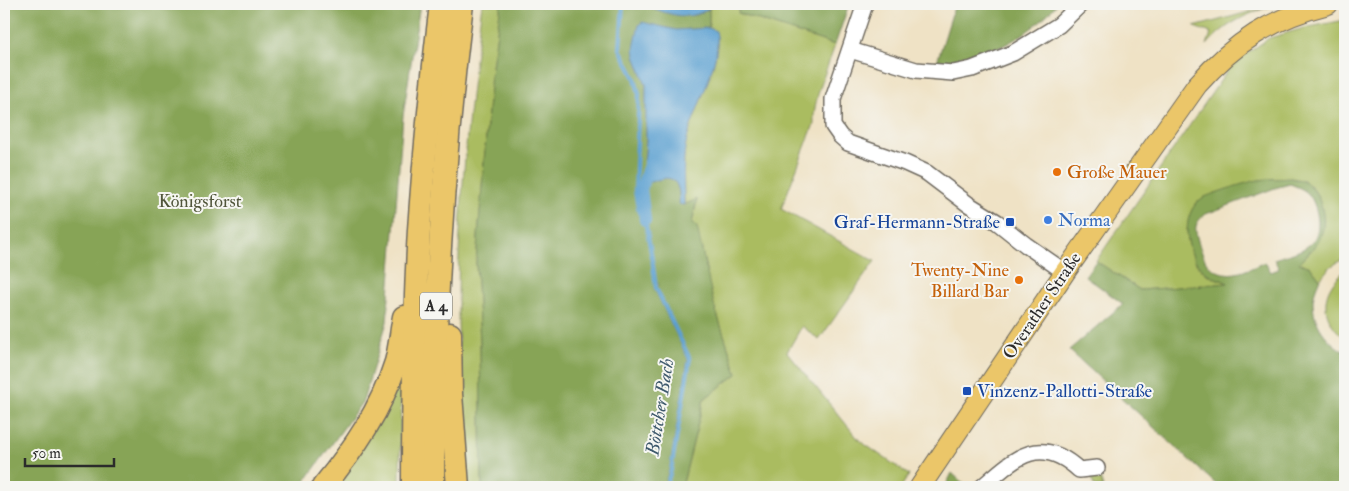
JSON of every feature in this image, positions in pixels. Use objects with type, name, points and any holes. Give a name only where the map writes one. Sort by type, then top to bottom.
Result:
[{"type":"highway","name":"A 4","points":[[413,487],[414,367],[419,230],[429,106],[441,4]]},
{"type":"highway","name":"A 4","points":[[433,487],[435,336],[442,196],[462,4]]},
{"type":"highway","points":[[448,125],[450,353],[458,487]]},
{"type":"highway","points":[[323,487],[362,436],[386,389],[396,361],[400,342],[419,230]]},
{"type":"main road","name":"Overather Straße","points":[[920,487],[1065,272],[1181,106],[1214,65],[1244,40],[1270,24],[1287,16],[1328,4]]},
{"type":"street","points":[[865,4],[833,99],[833,126],[840,136],[848,143],[926,172],[1065,272]]},
{"type":"street","points":[[850,50],[916,70],[954,73],[972,69],[1013,53],[1059,25],[1081,4]]},
{"type":"street","points":[[982,487],[1016,458],[1031,452],[1044,452],[1059,456],[1070,461],[1079,470],[1097,468]]},
{"type":"green space","name":"Königsforst","points":[[4,4],[420,4],[403,116],[387,322],[363,401],[301,487],[4,487]]},
{"type":"green space","points":[[482,4],[501,4],[491,74],[476,263],[480,342],[482,487],[467,487],[459,354],[458,271],[465,156]]},
{"type":"green space","points":[[501,4],[645,4],[657,10],[696,15],[709,9],[709,28],[676,30],[662,27],[635,56],[646,84],[646,141],[643,176],[644,179],[650,182],[665,178],[672,179],[679,192],[679,204],[684,205],[697,199],[692,223],[697,227],[714,305],[737,374],[704,399],[682,487],[666,487],[672,467],[690,357],[657,288],[659,284],[657,283],[654,288],[688,359],[670,466],[664,487],[482,487],[480,342],[476,263],[491,74]]},
{"type":"green space","points":[[713,4],[740,4],[738,13],[835,45],[815,105],[814,124],[781,209],[875,261],[819,340],[802,326],[787,352],[860,441],[909,475],[901,487],[682,487],[704,399],[737,374],[714,305],[692,223],[697,200],[684,205],[686,143],[716,56],[716,32],[709,28],[709,9]]},
{"type":"green space","points":[[740,4],[849,4],[835,45],[738,13]]},
{"type":"green space","points":[[955,4],[1057,4],[1032,27],[1003,46],[971,58],[937,62]]},
{"type":"green space","points":[[1278,4],[1230,24],[1207,45],[1211,33],[1194,27]]},
{"type":"green space","points":[[1345,20],[1345,258],[1330,267],[1320,279],[1311,267],[1299,263],[1311,251],[1321,236],[1317,195],[1311,186],[1302,180],[1290,178],[1259,180],[1193,208],[1188,219],[1187,235],[1194,259],[1207,274],[1230,283],[1140,290],[1096,261],[1232,64],[1269,38],[1304,28]]},
{"type":"green space","points":[[1290,178],[1309,185],[1321,203],[1324,223],[1321,235],[1299,263],[1311,267],[1320,279],[1313,299],[1315,318],[1318,325],[1332,343],[1345,352],[1345,487],[1219,487],[1069,350],[1123,304],[1085,276],[1096,261],[1140,290],[1228,283],[1205,272],[1192,254],[1187,234],[1190,214],[1194,206],[1204,197],[1239,185],[1263,179]],"holes":[[[1290,184],[1303,190],[1313,201],[1318,227],[1317,234],[1310,244],[1298,251],[1274,259],[1279,269],[1271,272],[1265,262],[1245,271],[1229,274],[1217,271],[1208,265],[1196,234],[1196,226],[1206,214]]]},
{"type":"green space","points":[[1345,271],[1345,338],[1331,322],[1326,304],[1331,287]]},
{"type":"green space","points":[[401,359],[400,487],[329,487]]},
{"type":"green space","points":[[1087,471],[1099,474],[1103,487],[1095,487]]},
{"type":"green space","points":[[952,473],[967,487],[945,487]]},
{"type":"water","points":[[645,4],[713,4],[698,14],[680,16]]},
{"type":"water","points":[[642,22],[676,30],[709,28],[716,31],[716,55],[689,131],[685,149],[684,205],[679,204],[679,192],[672,179],[665,178],[650,182],[644,179],[643,176],[646,141],[646,84],[635,56],[634,48],[639,25]]},
{"type":"waterway","name":"Böttcher Bach","points":[[623,4],[620,49],[635,78],[639,94],[635,191],[638,208],[645,220],[656,288],[690,359],[671,470],[666,487]]},
{"type":"waterway","name":"Böttcher Bach","points":[[645,220],[641,189],[650,162]]},
{"type":"place","name":"Große Mauer","points":[[1057,172]]},
{"type":"place","name":"Norma","points":[[1048,220]]},
{"type":"place","name":"Graf-Hermann-Straße","points":[[1010,222]]},
{"type":"place","name":"Twenty-Nine Billard Bar","points":[[1019,280]]},
{"type":"place","name":"Vinzenz-Pallotti-Straße","points":[[967,391]]}]
